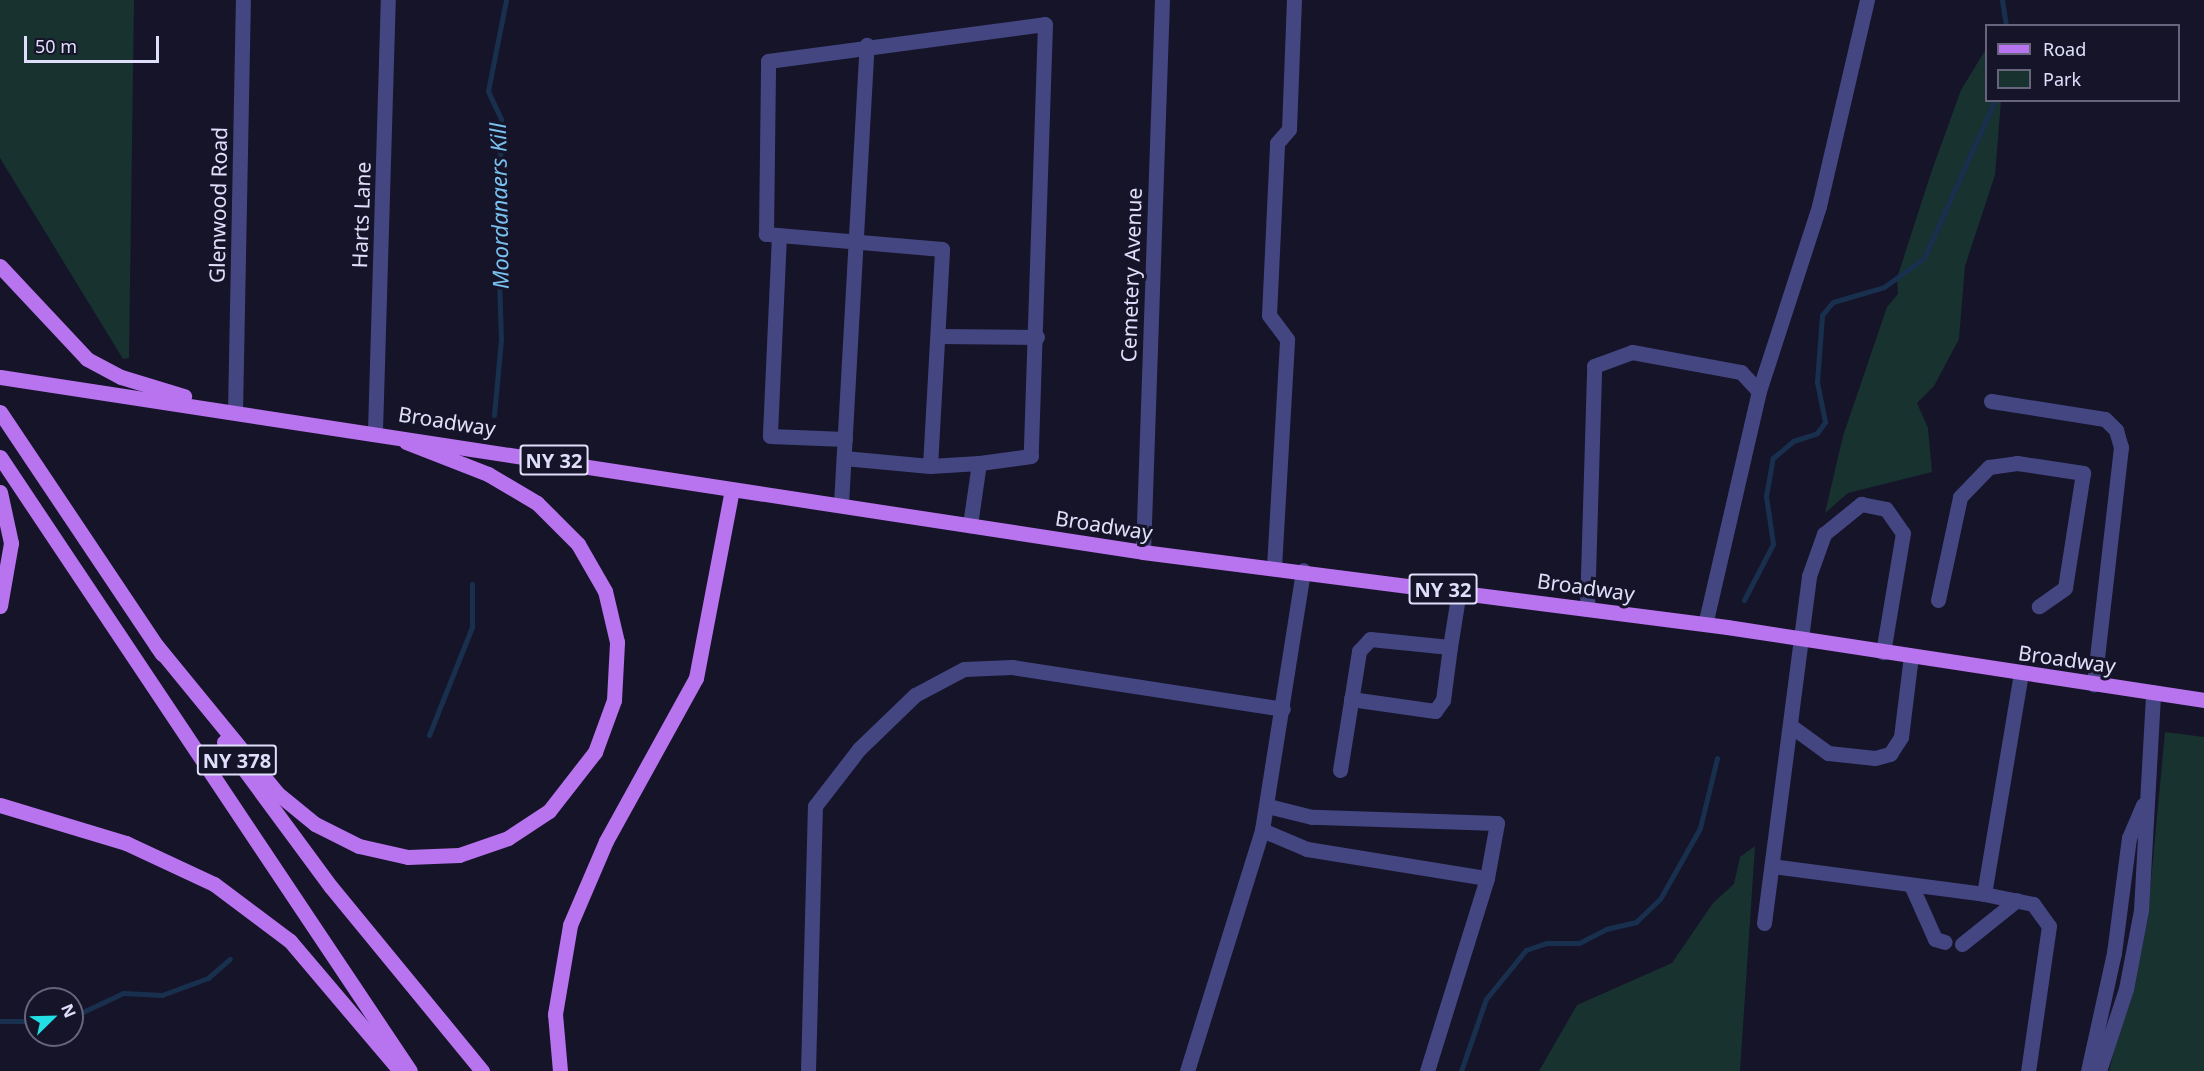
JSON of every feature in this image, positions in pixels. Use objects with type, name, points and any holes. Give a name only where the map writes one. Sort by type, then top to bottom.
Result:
[{"type":"main road","points":[[0,266],[98,367],[235,412]]},
{"type":"main road","name":"Broadway","points":[[0,377],[375,430],[732,490],[841,504],[1143,552],[1303,570],[1705,624],[2204,700]]},
{"type":"main road","points":[[0,383],[51,384]]},
{"type":"main road","name":"NY 378","points":[[0,412],[156,645],[292,836],[482,1071]]},
{"type":"main road","points":[[156,645],[277,793],[315,825],[358,846],[408,857],[459,855],[508,838],[557,803],[595,752],[614,700],[617,642],[593,567],[560,522],[514,487],[375,430]]},
{"type":"main road","name":"NY 378","points":[[0,457],[410,1071]]},
{"type":"main road","points":[[561,1071],[555,1014],[570,926],[606,841],[696,678],[732,490]]},
{"type":"main road","points":[[0,492],[11,543],[0,606]]},
{"type":"main road","points":[[0,806],[155,854],[241,902],[310,962],[400,1071]]},
{"type":"street","name":"Glenwood Road","points":[[235,412],[243,0]]},
{"type":"street","name":"Harts Lane","points":[[375,430],[388,0]]},
{"type":"street","name":"Cemetery Avenue","points":[[1143,552],[1162,0]]},
{"type":"street","points":[[1274,567],[1287,339],[1269,315],[1277,143],[1289,129],[1294,0]]},
{"type":"street","points":[[1705,624],[1759,391],[1819,206],[1867,0]]},
{"type":"street","points":[[843,458],[930,466],[980,463],[1031,456],[1037,337],[1045,24],[867,45],[768,60],[766,234],[942,249],[930,466]]},
{"type":"street","points":[[841,504],[860,242],[867,45]]},
{"type":"street","points":[[779,235],[770,436],[845,439]]},
{"type":"street","points":[[938,336],[1037,337]]},
{"type":"street","points":[[1587,609],[1594,366],[1632,352],[1741,372],[1759,391]]},
{"type":"street","points":[[1991,401],[2105,419],[2116,430],[2121,447],[2094,684]]},
{"type":"street","points":[[970,525],[980,463]]},
{"type":"street","points":[[1938,600],[1960,497],[1989,467],[2017,463],[2083,473],[2065,588],[2039,606]]},
{"type":"street","points":[[1764,923],[1803,639],[1819,542],[1850,508],[1873,503],[1895,518],[1903,538],[1883,651]]},
{"type":"street","points":[[1187,1071],[1268,806],[1303,570]]},
{"type":"street","points":[[1351,699],[1435,711],[1443,700],[1459,591]]},
{"type":"street","points":[[1340,770],[1359,651],[1370,639],[1450,646]]},
{"type":"street","points":[[1791,726],[1828,753],[1879,759],[1890,754],[1901,737],[1911,656]]},
{"type":"street","points":[[808,1071],[815,806],[859,749],[915,695],[964,669],[1012,667],[1283,709]]},
{"type":"street","points":[[1984,894],[2021,673]]},
{"type":"street","points":[[2098,1071],[2126,989],[2140,921],[2149,837],[2143,806],[2153,692]]},
{"type":"street","points":[[1268,806],[1312,817],[1497,823],[1487,878],[1427,1071]]},
{"type":"street","points":[[2088,1071],[2114,953],[2129,838],[2143,806]]},
{"type":"street","points":[[1262,830],[1307,849],[1487,878]]},
{"type":"street","points":[[1772,866],[1984,894],[2017,900],[2040,909],[2049,930],[2028,1071]]},
{"type":"street","points":[[1911,885],[1935,939],[1945,942]]},
{"type":"street","points":[[1962,944],[2017,900]]},
{"type":"green space","points":[[0,0],[134,0],[129,358],[123,359],[0,158]]},
{"type":"green space","points":[[1985,51],[1985,102],[2001,102],[1995,175],[1965,266],[1959,339],[1934,386],[1917,403],[1928,428],[1932,472],[1848,493],[1825,513],[1843,436],[1887,307],[1898,294],[1897,278],[1961,90]]},
{"type":"green space","points":[[2165,732],[2204,737],[2204,1071],[2109,1071],[2147,922]]},
{"type":"green space","points":[[1755,846],[1740,1071],[1539,1071],[1577,1005],[1672,963],[1713,903],[1734,884],[1740,857]]},
{"type":"waterway","name":"Moordanaers Kill","points":[[494,415],[501,340],[496,192],[502,138],[501,119],[488,91],[506,0]]},
{"type":"waterway","points":[[2002,0],[2006,24]]},
{"type":"waterway","points":[[1744,600],[1773,544],[1766,496],[1773,458],[1793,441],[1817,433],[1825,422],[1817,382],[1822,315],[1833,302],[1884,287],[1924,258],[1994,102]]},
{"type":"waterway","name":"Moordanaers Kill","points":[[429,735],[472,627],[472,584]]},
{"type":"waterway","points":[[1461,1071],[1486,999],[1526,950],[1546,943],[1579,943],[1606,929],[1636,922],[1660,899],[1700,828],[1717,758]]},
{"type":"waterway","name":"Moordanaers Kill","points":[[84,1011],[123,993],[162,995],[208,978],[230,959]]},
{"type":"waterway","name":"Moordanaers Kill","points":[[0,1021],[24,1021]]}]
